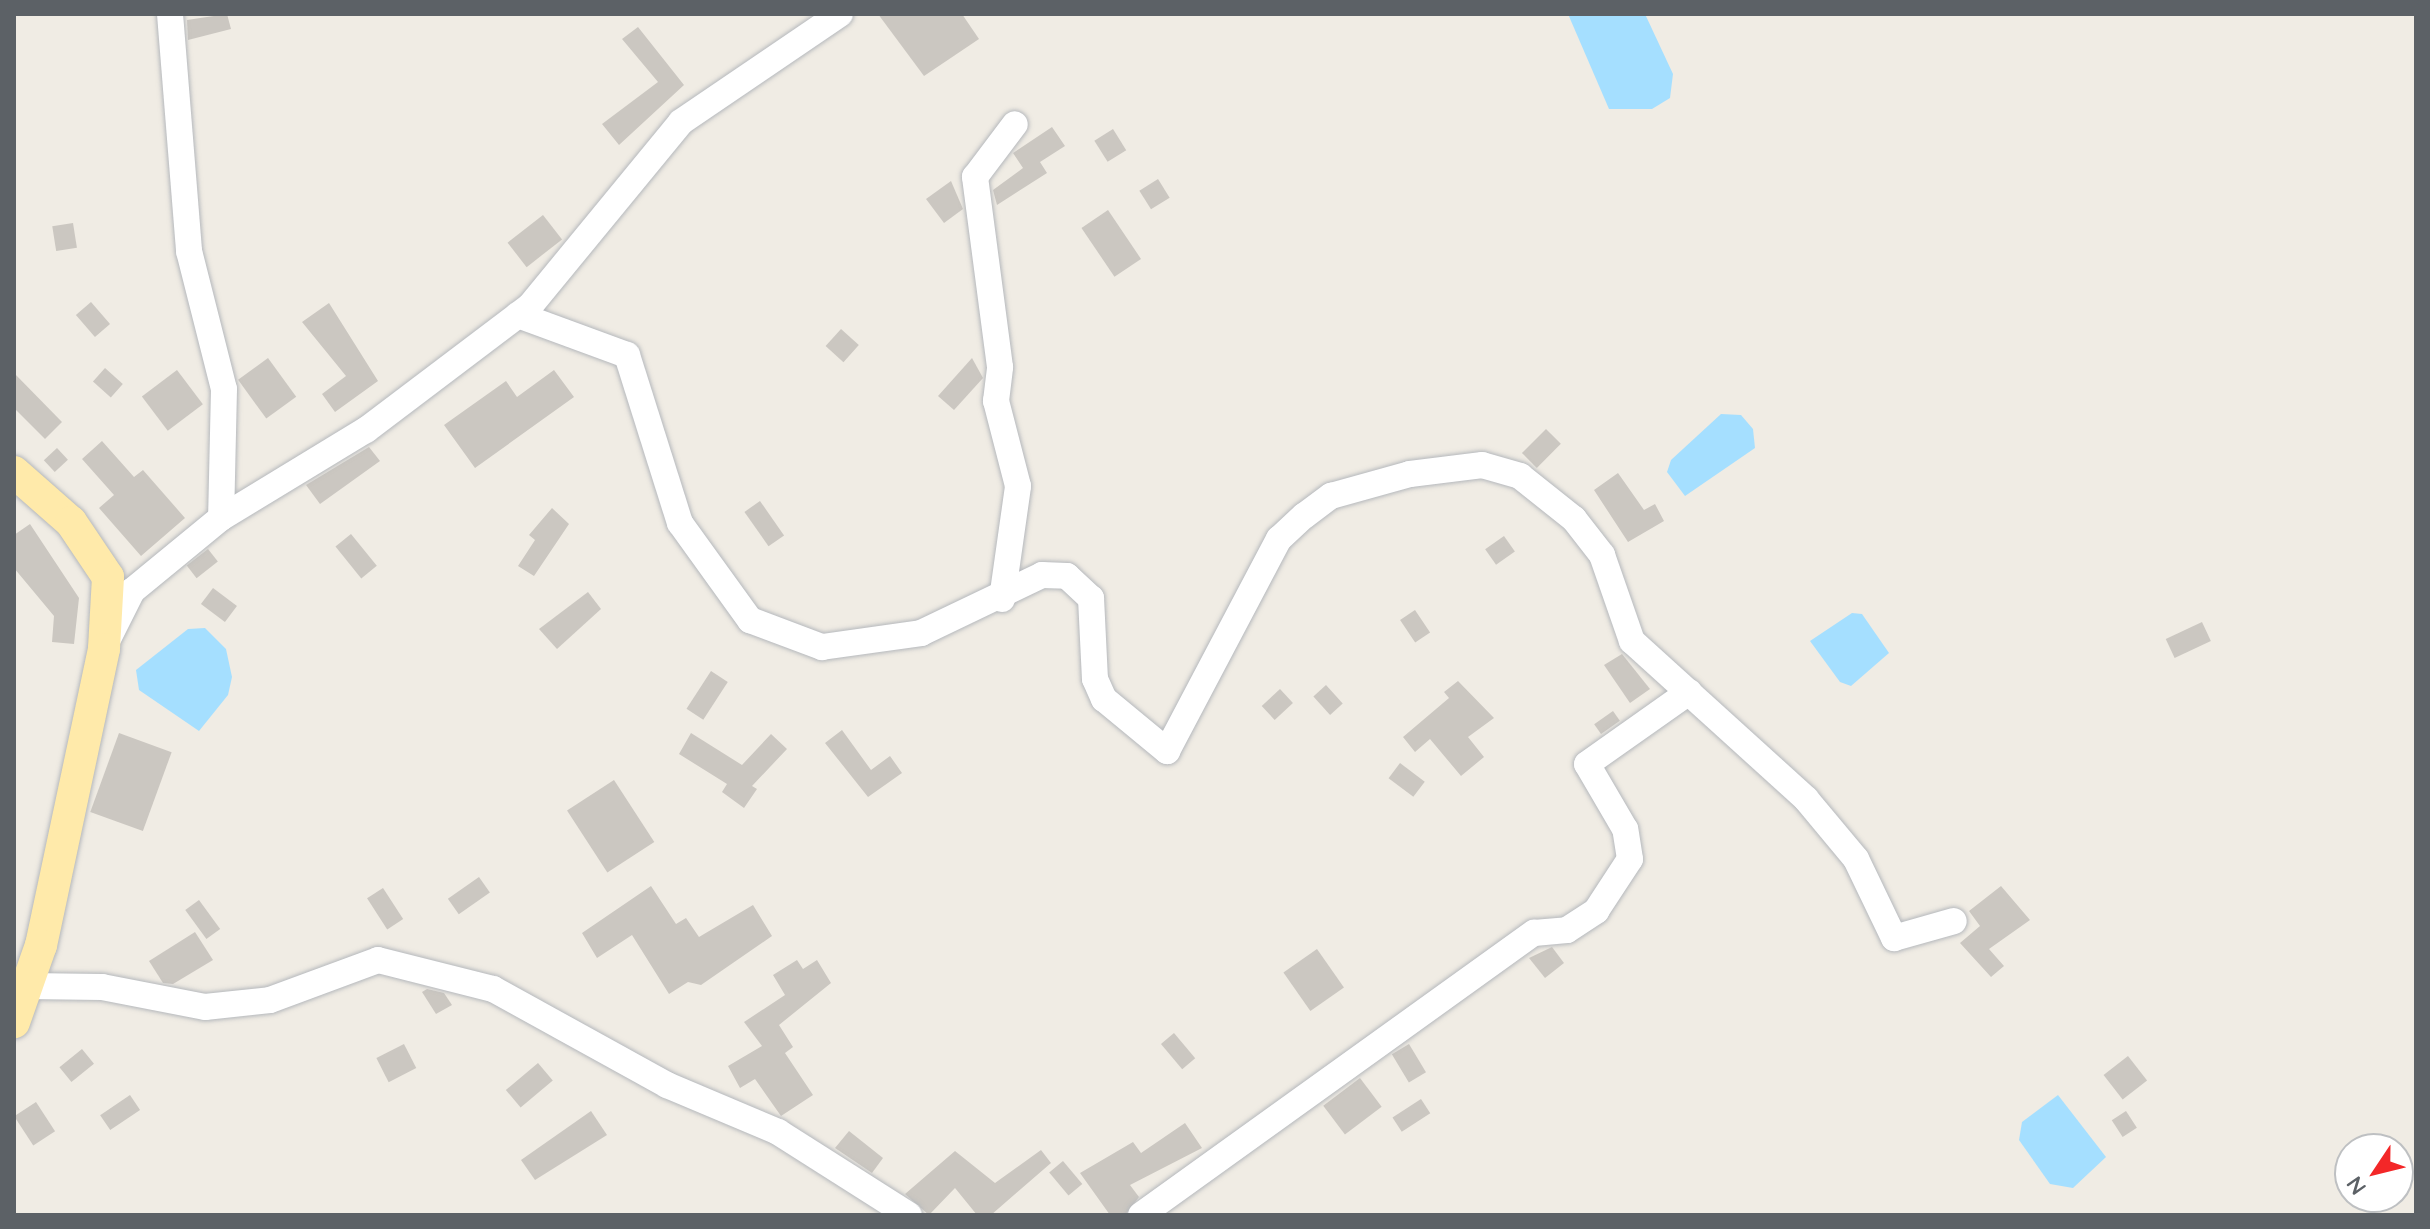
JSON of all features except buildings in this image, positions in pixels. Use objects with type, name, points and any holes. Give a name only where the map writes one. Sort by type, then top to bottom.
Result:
[{"type":"main road","points":[[14,472],[71,522],[108,577],[104,649],[27,986],[14,1022]]},
{"type":"street","points":[[170,14],[189,251],[224,389],[221,518]]},
{"type":"street","points":[[104,649],[132,591],[221,518],[366,430],[518,315],[681,122],[840,14]]},
{"type":"street","points":[[1002,599],[1018,486],[996,401],[1000,367],[975,177],[1015,124]]},
{"type":"street","points":[[518,315],[627,355],[680,523],[750,620],[822,647],[921,633],[1002,599],[1042,575],[1067,576],[1091,598],[1095,679],[1104,699],[1167,751],[1279,539],[1304,516],[1331,496],[1410,474],[1482,465],[1520,476],[1574,519],[1602,555],[1632,641],[1806,799],[1856,859],[1894,938],[1954,921]]},
{"type":"street","points":[[1141,1215],[1534,933],[1567,930],[1596,911],[1630,859],[1625,829],[1587,764],[1689,692]]},
{"type":"street","points":[[27,986],[102,987],[205,1007],[270,1000],[378,960],[493,989],[667,1085],[778,1132],[909,1215]]},
{"type":"water","points":[[1568,14],[1645,14],[1673,74],[1670,98],[1652,109],[1609,109]]},
{"type":"water","points":[[1721,414],[1741,415],[1753,429],[1755,448],[1685,496],[1667,472],[1671,460]]},
{"type":"water","points":[[1852,613],[1862,614],[1889,653],[1851,686],[1840,682],[1810,641]]},
{"type":"water","points":[[205,628],[226,649],[232,677],[228,695],[199,731],[139,690],[136,670],[188,629]]},
{"type":"water","points":[[2058,1095],[2106,1157],[2073,1188],[2050,1184],[2019,1140],[2022,1122]]}]
